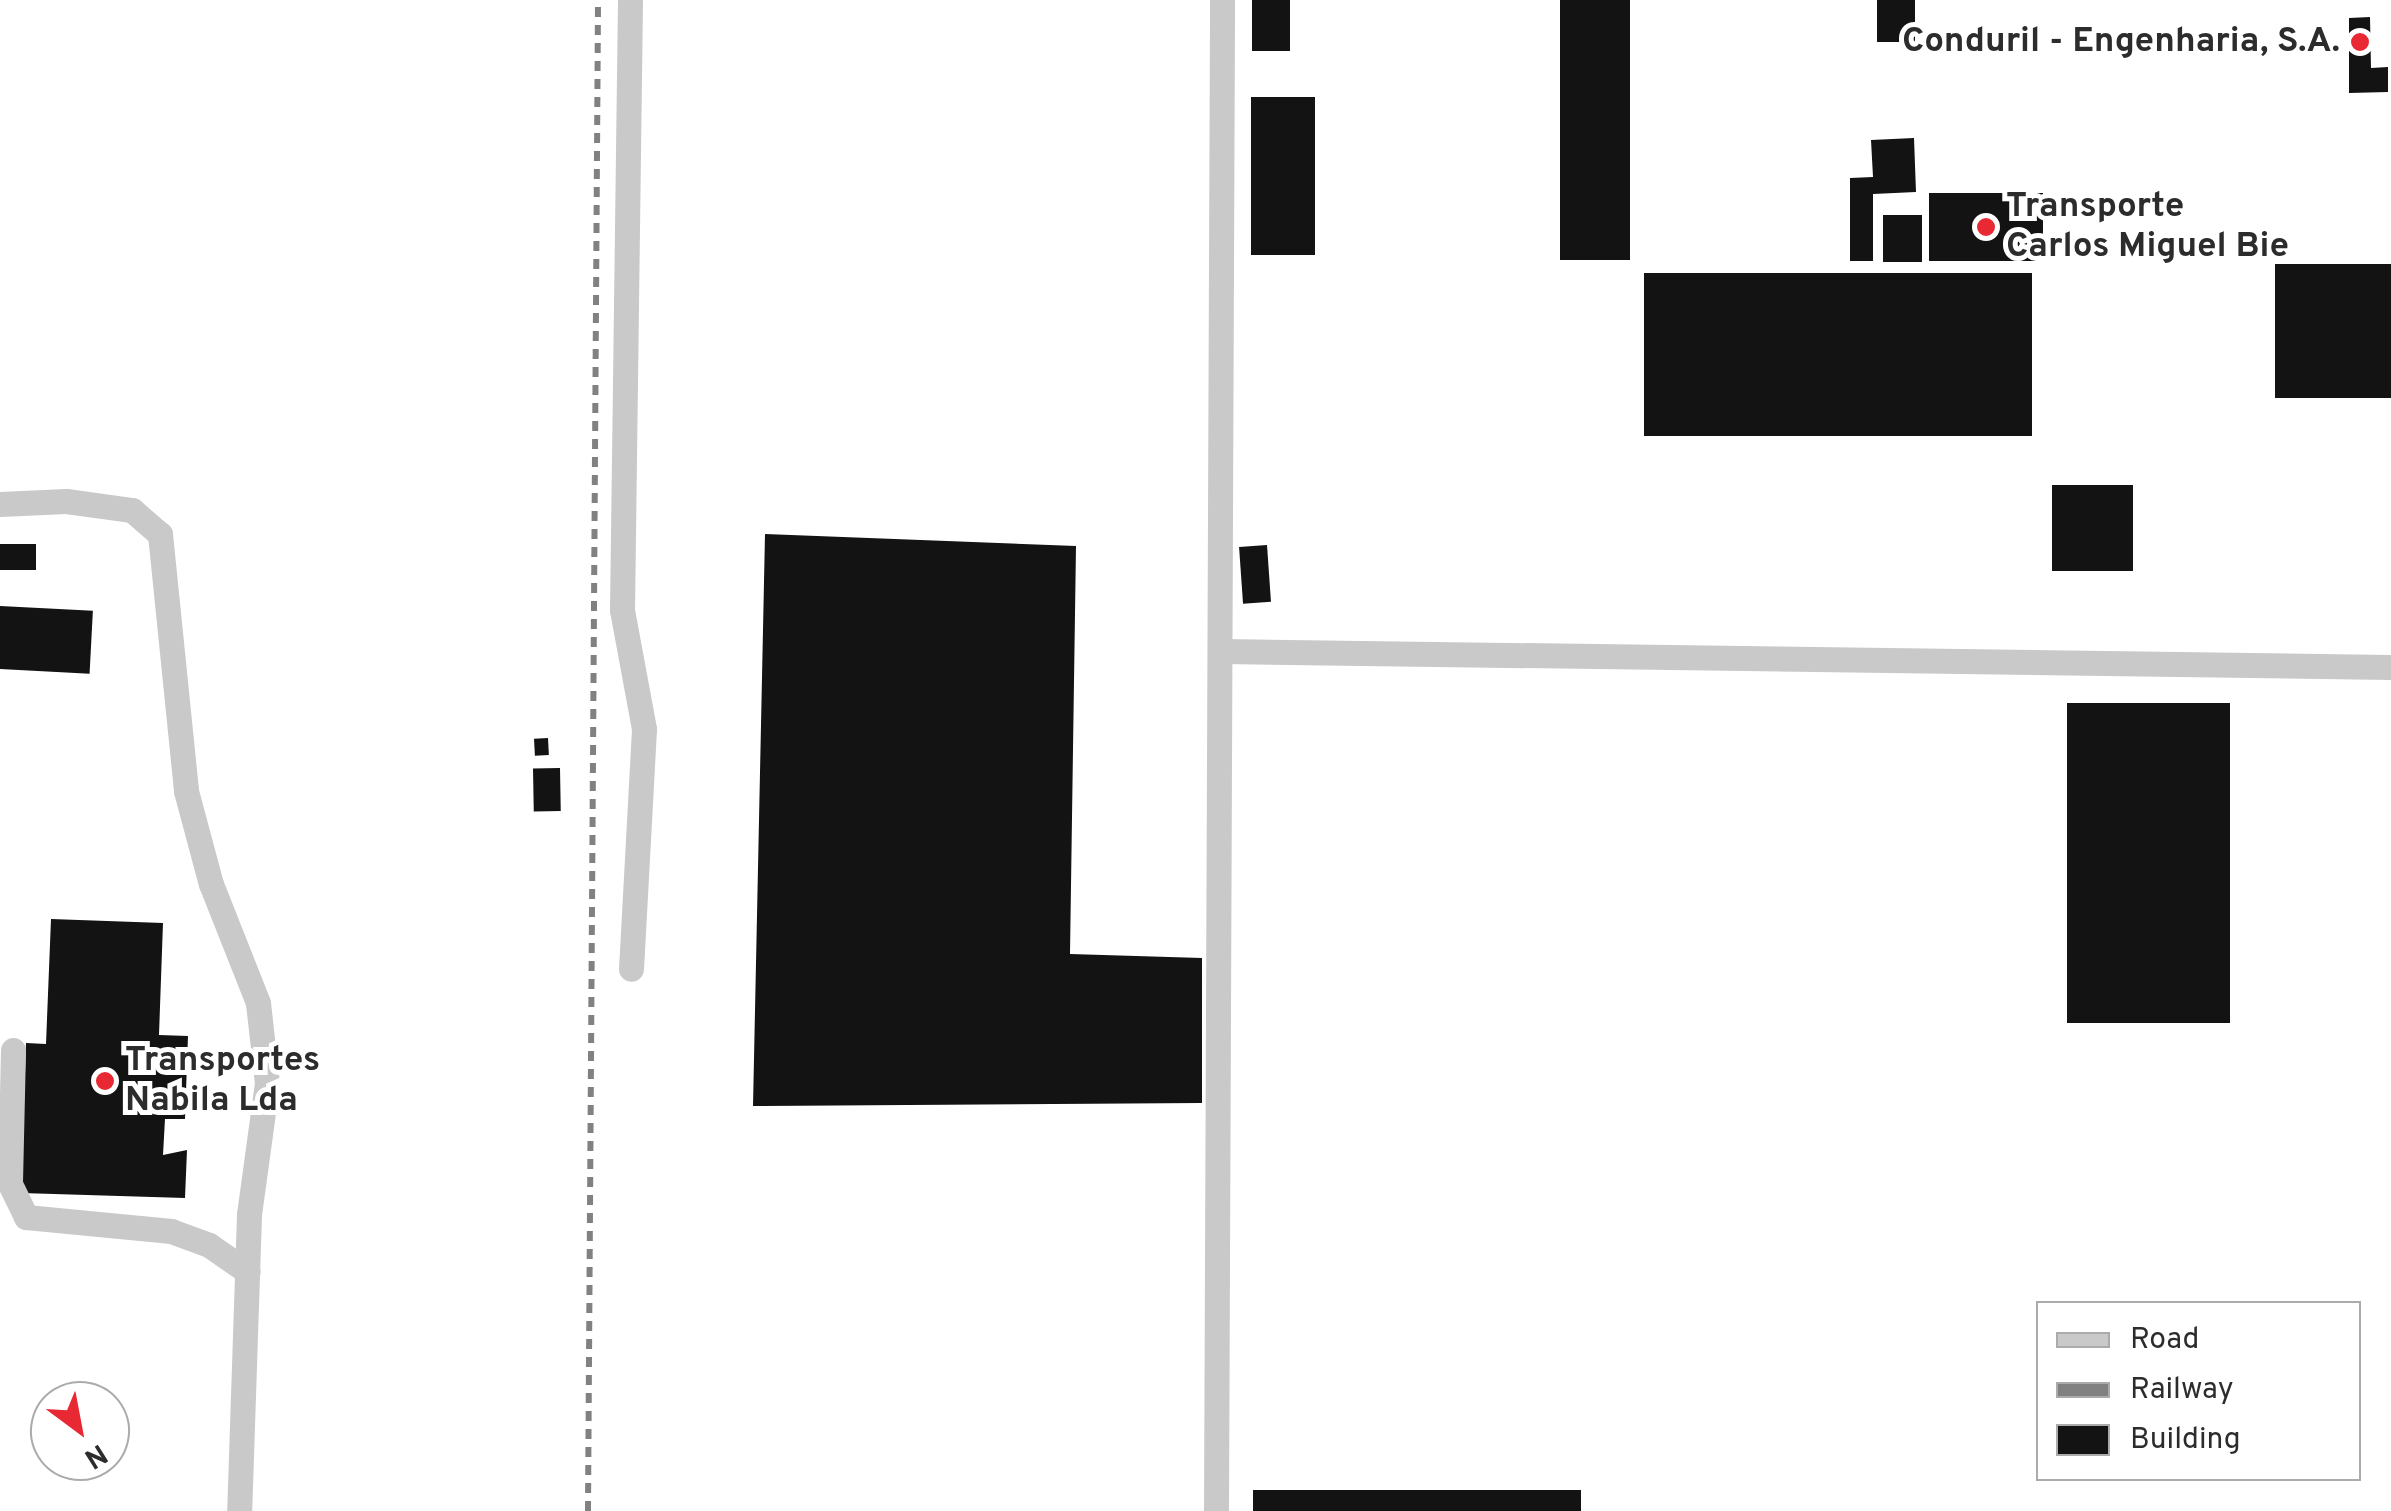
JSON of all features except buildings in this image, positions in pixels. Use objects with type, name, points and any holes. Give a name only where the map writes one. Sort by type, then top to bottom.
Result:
[{"type":"street","points":[[630,0],[622,610],[644,730],[631,968]]},
{"type":"street","points":[[1216,1511],[1222,0]]},
{"type":"street","points":[[0,504],[66,501],[132,510],[160,534],[186,791],[211,884],[258,1003],[267,1083],[248,1215],[239,1511]]},
{"type":"street","points":[[1221,650],[2391,666]]},
{"type":"street","points":[[12,1050],[10,1184],[26,1217],[171,1232],[248,1272]]},
{"type":"railway","points":[[588,1511],[598,0]]},
{"type":"place","name":"Conduril - Engenharia, S.A.","points":[[2360,42]]},
{"type":"place","name":"Transporte Carlos Miguel Bie","points":[[1986,227]]},
{"type":"place","name":"Transportes Nabila Lda","points":[[105,1081]]}]
